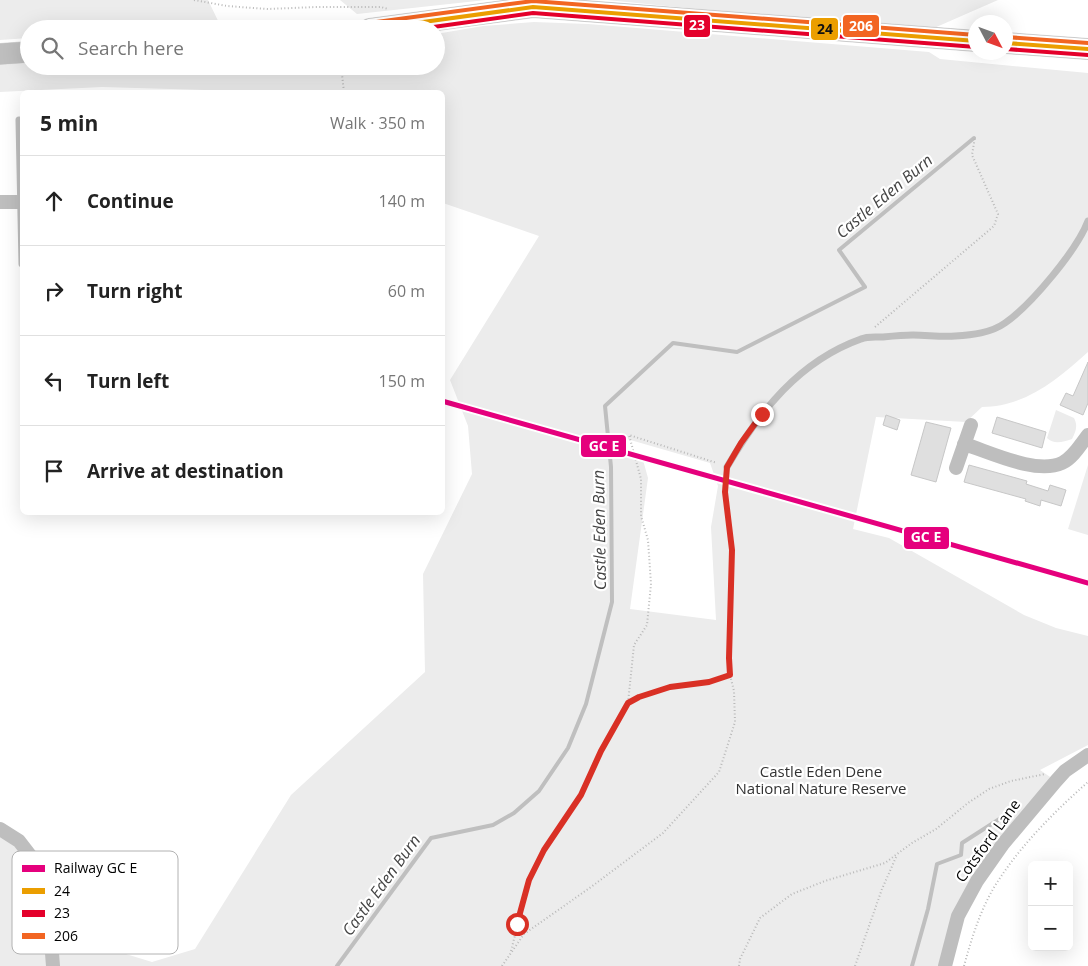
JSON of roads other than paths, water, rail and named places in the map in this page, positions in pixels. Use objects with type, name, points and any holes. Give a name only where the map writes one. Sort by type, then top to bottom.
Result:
[{"type":"main road","points":[[435,20],[533,6],[968,39]]},
{"type":"main road","points":[[1013,44],[1088,49]]},
{"type":"main road","points":[[0,54],[20,53]]},
{"type":"street","points":[[0,202],[20,202]]},
{"type":"street","points":[[956,468],[971,425]]},
{"type":"street","points":[[964,444],[1038,467],[1062,463],[1074,453],[1088,435]]},
{"type":"street","name":"Cotsford Lane","points":[[945,966],[958,916],[977,881],[1003,844],[1065,771],[1088,755]]},
{"type":"street","points":[[0,829],[19,840],[27,851]]},
{"type":"lane","points":[[19,120],[20,147]]},
{"type":"lane","points":[[727,467],[741,443],[762,414],[793,378],[822,357],[862,338],[910,335],[954,336],[985,333],[1005,324],[1036,294],[1067,258],[1088,221]]},
{"type":"waterway","name":"Castle Eden Burn","points":[[337,966],[431,838],[493,825],[514,813],[539,791],[568,748],[586,704],[612,602],[611,467],[605,406],[673,343],[737,352],[865,287],[839,250],[974,138]]},
{"type":"waterway","points":[[912,966],[928,909],[937,864],[961,855],[962,843],[1001,818]]},
{"type":"park label","name":"Castle Eden Dene National Nature Reserve","points":[[821,780]]}]
